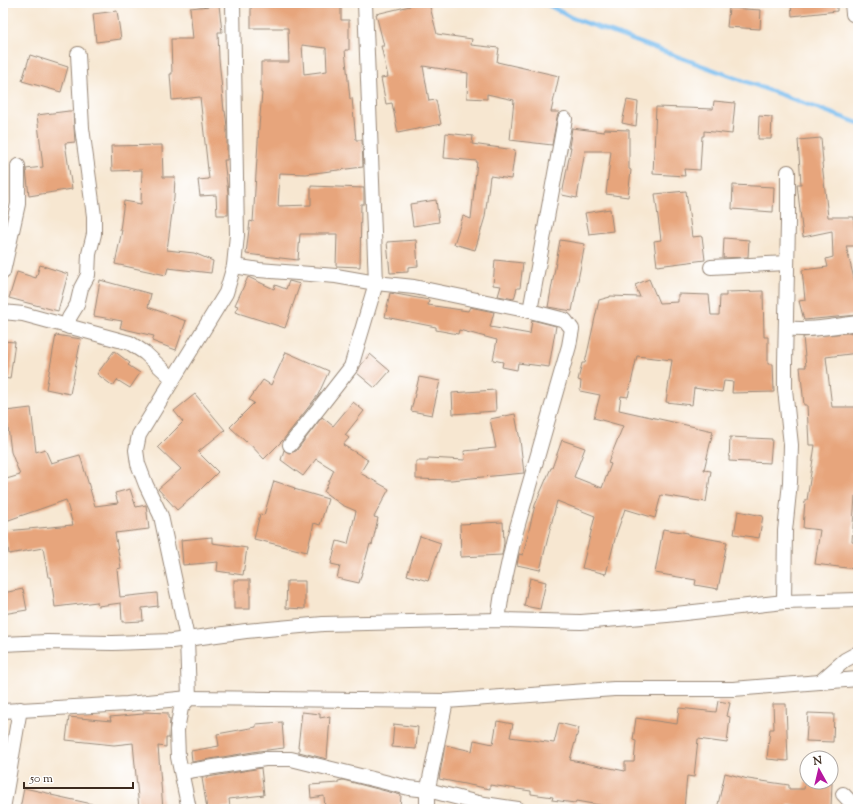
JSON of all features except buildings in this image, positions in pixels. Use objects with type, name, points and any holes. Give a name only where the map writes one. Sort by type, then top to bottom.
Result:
[{"type":"street","points":[[189,809],[178,758],[177,730],[181,708],[189,698],[187,638],[161,516],[138,464],[136,450],[139,435],[226,293],[234,266],[237,235],[233,3]]},
{"type":"street","points":[[290,445],[351,367],[376,283],[365,3]]},
{"type":"street","points":[[69,327],[70,318],[77,305],[81,288],[88,275],[94,234],[94,216],[82,128],[78,54]]},
{"type":"street","points":[[530,311],[565,119]]},
{"type":"street","points":[[3,272],[18,204],[18,166]]},
{"type":"street","points":[[784,602],[785,531],[790,482],[791,453],[785,389],[788,172]]},
{"type":"street","points":[[711,267],[787,264]]},
{"type":"street","points":[[234,266],[259,270],[336,276],[376,283],[414,287],[530,311],[565,320],[572,329],[569,346],[514,538],[502,593],[498,620]]},
{"type":"street","points":[[3,312],[23,314],[130,343],[145,353],[173,379]]},
{"type":"street","points":[[786,328],[822,328],[858,323]]},
{"type":"street","points":[[3,644],[48,642],[114,644],[172,641],[246,631],[323,624],[498,620],[581,622],[667,615],[784,602],[858,600]]},
{"type":"street","points":[[820,682],[845,660],[858,653]]},
{"type":"street","points":[[3,711],[127,704],[189,698],[446,701],[614,689],[733,689],[858,679]]},
{"type":"street","points":[[427,809],[428,790],[446,701]]},
{"type":"street","points":[[3,809],[20,709]]},
{"type":"street","points":[[182,772],[265,759],[291,759],[409,788],[428,790],[478,803],[518,809]]},
{"type":"street","points":[[843,794],[857,809]]},
{"type":"waterway","points":[[545,3],[570,17],[858,123]]}]
